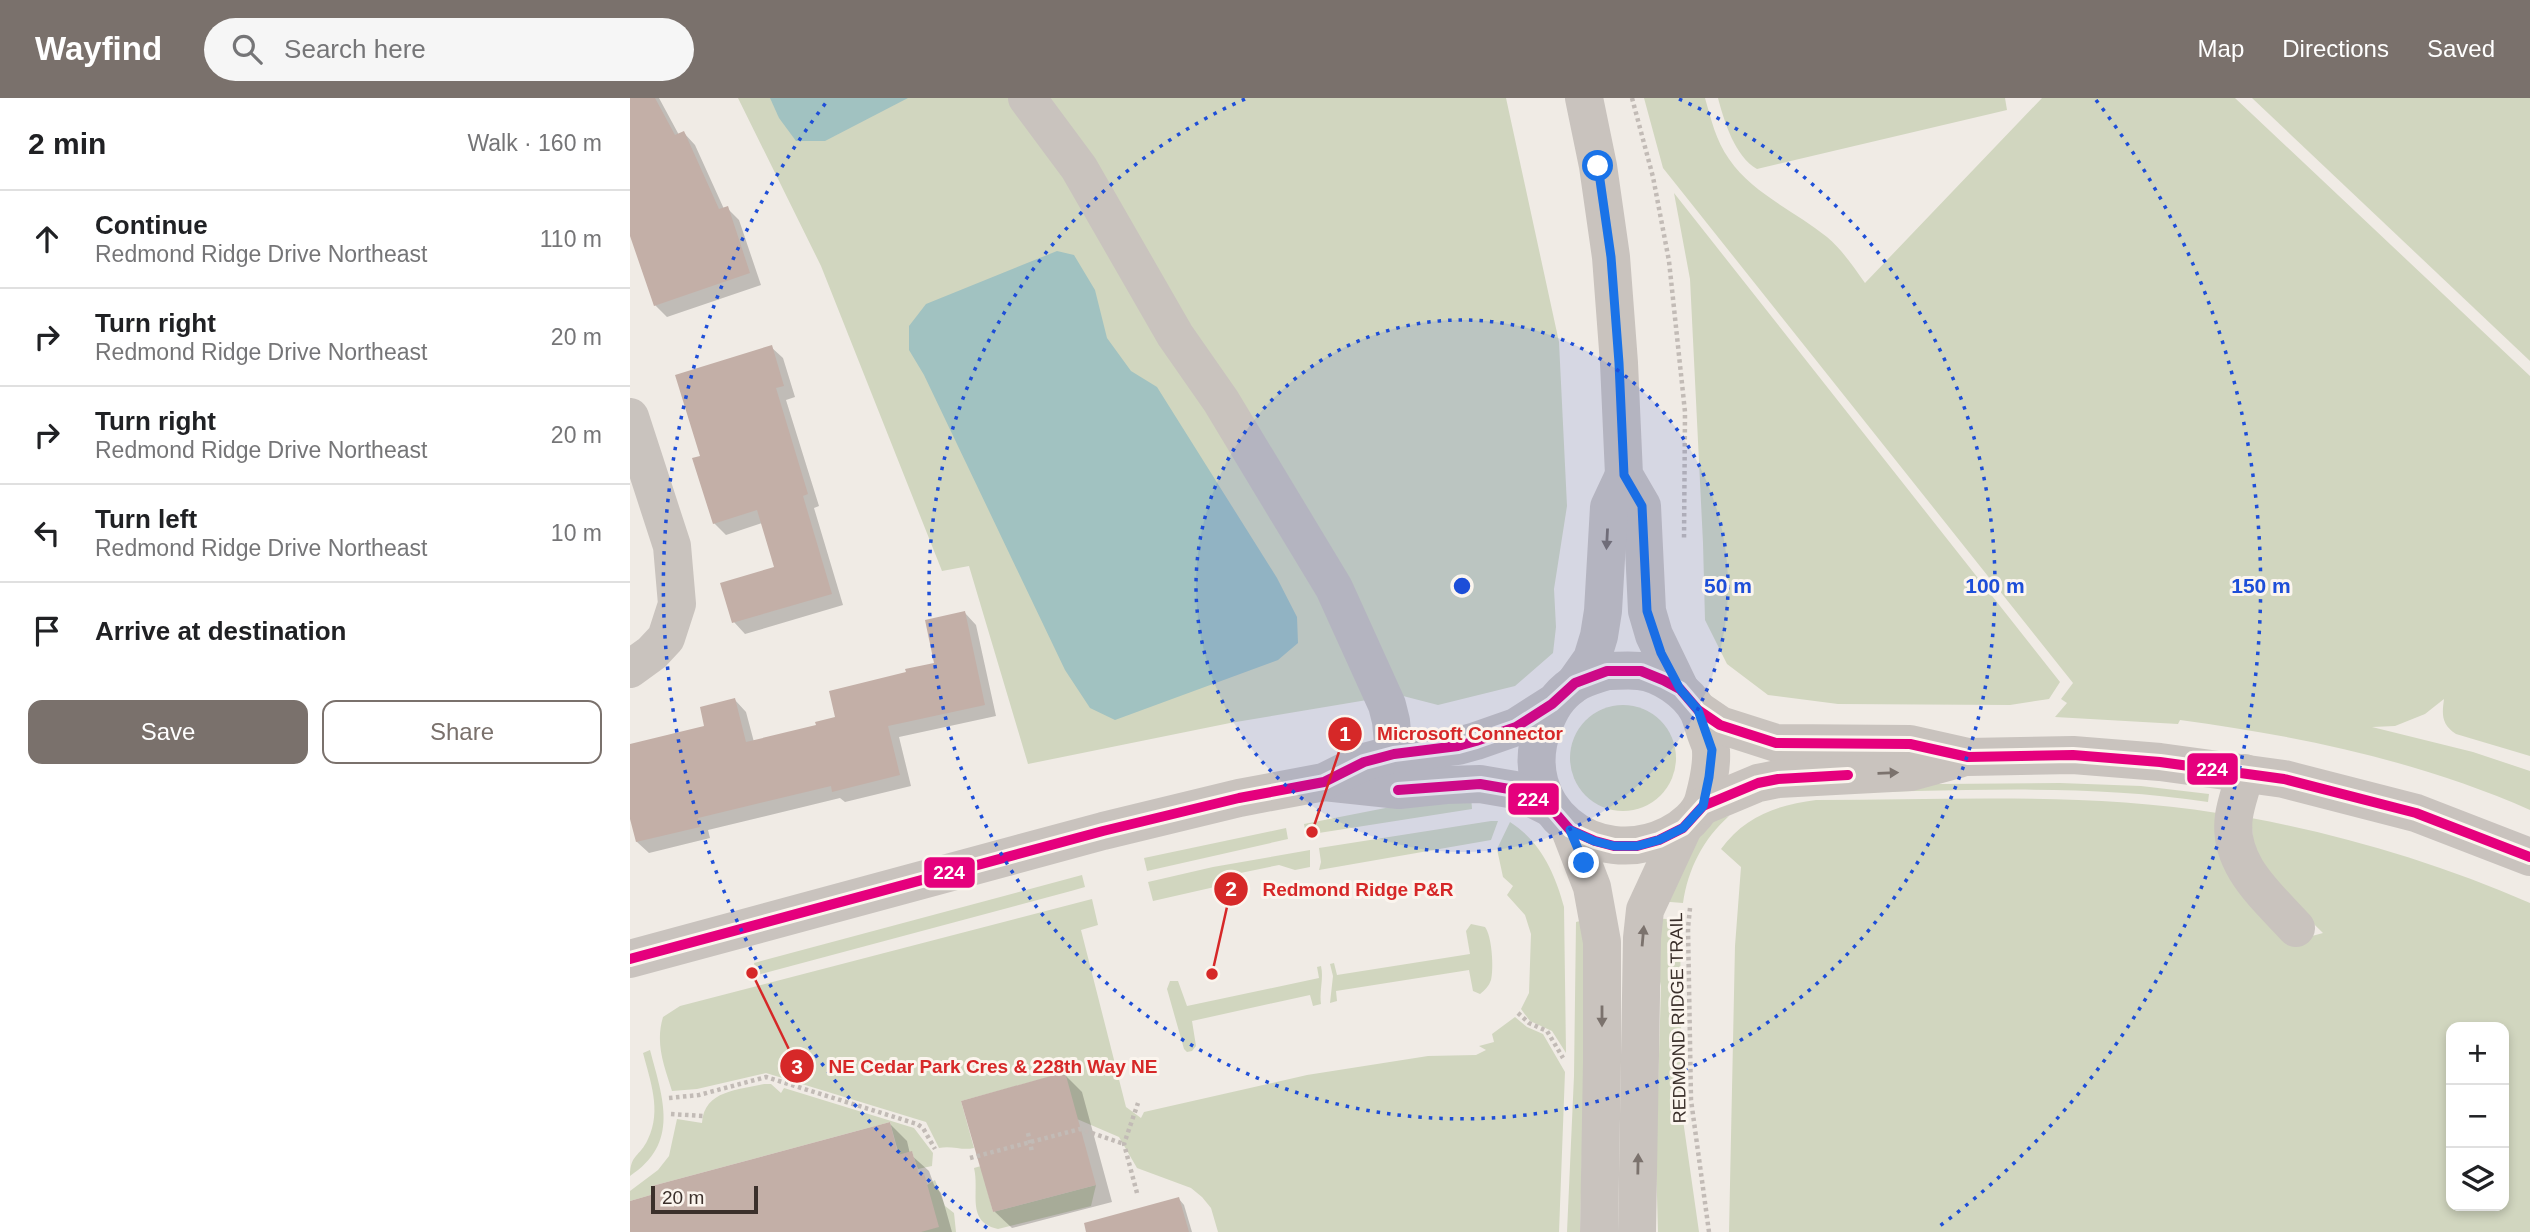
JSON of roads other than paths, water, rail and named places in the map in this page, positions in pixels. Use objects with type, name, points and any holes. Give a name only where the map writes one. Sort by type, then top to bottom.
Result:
[{"type":"street","points":[[1027,98],[1079,168],[1175,335],[1222,401],[1334,588],[1387,705],[1394,754]]},
{"type":"street","points":[[1584,98],[1598,166],[1611,257],[1624,475],[1642,506],[1647,611],[1654,635],[1689,699],[1712,750],[1709,777],[1693,817],[1645,910],[1642,938],[1637,1232]]},
{"type":"street","points":[[630,417],[672,546],[677,604],[666,638],[652,653],[630,669]]},
{"type":"street","points":[[1598,1232],[1602,942],[1592,887],[1535,762],[1538,740],[1563,694],[1592,659],[1600,636],[1604,611],[1609,507],[1624,475]]},
{"type":"street","points":[[630,959],[1103,831],[1239,798],[1324,782],[1364,762],[1394,754],[1458,746],[1476,741],[1517,727],[1563,694],[1607,671],[1641,671],[1689,699],[1720,725],[1776,743],[1910,744],[1968,757]]},
{"type":"street","points":[[1324,782],[1399,790],[1480,784],[1515,790],[1594,841],[1614,846],[1637,846],[1659,840],[1693,817],[1758,783],[1777,779],[1911,772],[1968,757],[2073,755],[2160,762],[2329,789],[2416,813],[2530,857]]},
{"type":"street","points":[[2245,774],[2234,816],[2234,841],[2239,862],[2259,888],[2297,928]]},
{"type":"water","points":[[770,98],[908,98],[825,141],[796,141],[779,118]]},
{"type":"water","points":[[1057,251],[1074,255],[1095,290],[1107,338],[1131,371],[1157,387],[1277,578],[1297,617],[1298,643],[1278,660],[1115,720],[1090,708],[1065,670],[924,375],[909,350],[909,326],[926,304]]},
{"type":"place","name":"Microsoft Connector","points":[[1312,832]]},
{"type":"place","name":"NE Cedar Park Cres & 228th Way NE","points":[[752,973]]},
{"type":"place","name":"Redmond Ridge P&R","points":[[1212,974]]}]
